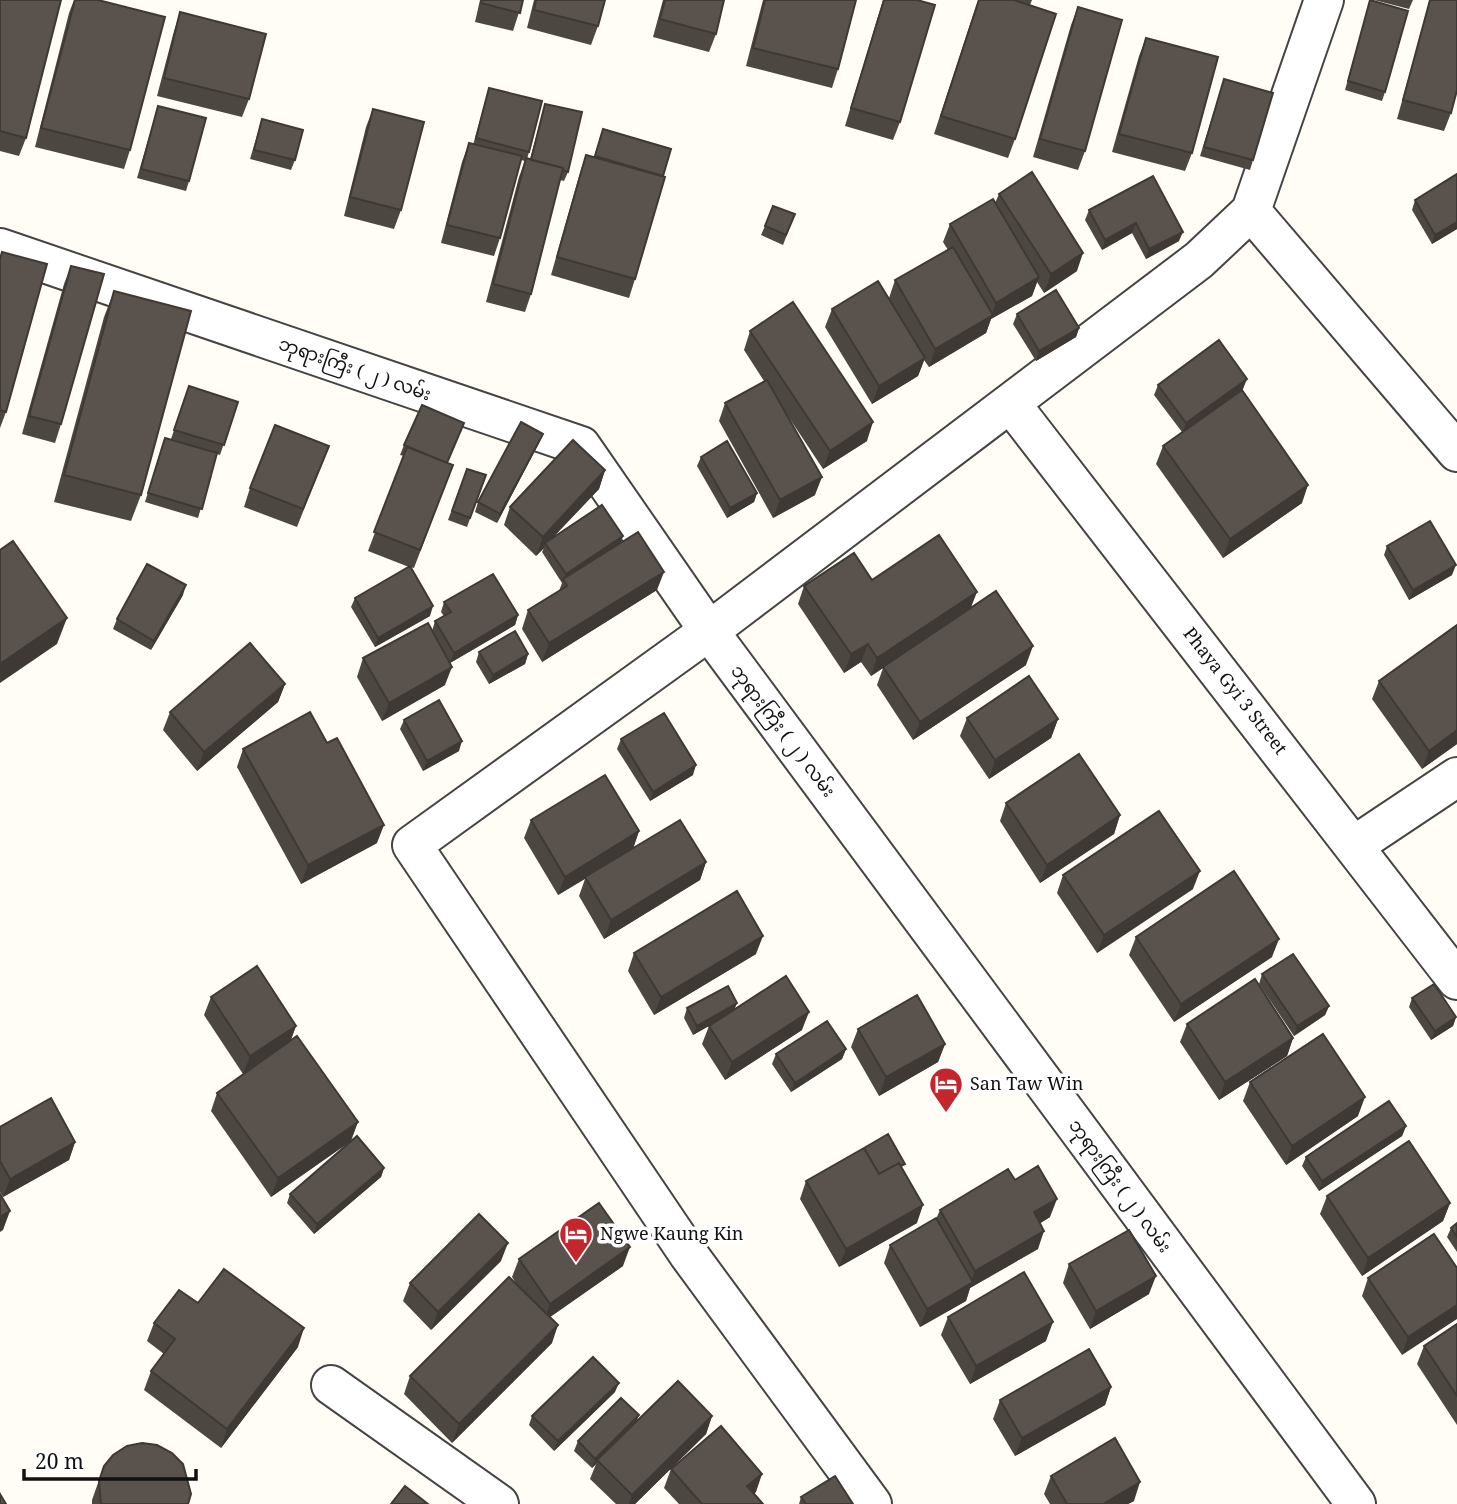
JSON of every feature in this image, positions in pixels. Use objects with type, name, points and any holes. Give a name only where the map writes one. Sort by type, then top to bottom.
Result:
[{"type":"street","points":[[872,1504],[689,1255],[412,845],[709,631],[1199,261],[1251,211],[1324,0]]},
{"type":"street","points":[[1251,211],[1457,452]]},
{"type":"street","name":"ဘုရားကြီး ( ၂ ) လမ်း","points":[[0,248],[581,446],[709,631],[1356,1504]]},
{"type":"street","name":"Phaya Gyi 3 Street","points":[[1011,404],[1355,845],[1457,981]]},
{"type":"street","points":[[1355,845],[1457,777]]},
{"type":"street","points":[[331,1385],[499,1504]]},
{"type":"building","points":[[0,0],[61,0],[26,138],[0,131]]},
{"type":"building","points":[[75,0],[98,0],[165,17],[130,150],[41,128]]},
{"type":"building","points":[[482,0],[523,0],[520,13],[481,3]]},
{"type":"building","points":[[536,0],[605,0],[598,26],[534,10]]},
{"type":"building","points":[[665,0],[724,0],[716,34],[660,19]]},
{"type":"building","points":[[765,0],[856,0],[838,69],[753,48]]},
{"type":"building","points":[[884,0],[917,0],[935,5],[900,122],[851,108]]},
{"type":"building","points":[[979,0],[1014,0],[1056,14],[1015,139],[941,116]]},
{"type":"building","points":[[1370,0],[1408,11],[1385,92],[1348,81]]},
{"type":"building","points":[[1430,0],[1457,0],[1457,90],[1451,113],[1403,100]]},
{"type":"building","points":[[1078,7],[1122,20],[1085,151],[1040,139]]},
{"type":"building","points":[[180,12],[266,34],[249,99],[164,78]]},
{"type":"building","points":[[1146,38],[1218,57],[1192,153],[1119,134]]},
{"type":"building","points":[[1224,79],[1273,93],[1253,160],[1204,147]]},
{"type":"building","points":[[489,88],[542,101],[529,152],[476,138]]},
{"type":"building","points":[[545,104],[582,112],[568,172],[563,168],[531,160]]},
{"type":"building","points":[[158,106],[206,118],[189,181],[141,169]]},
{"type":"building","points":[[373,109],[424,122],[401,210],[350,197]]},
{"type":"building","points":[[262,119],[303,130],[295,160],[254,150]]},
{"type":"building","points":[[603,129],[671,149],[663,176],[595,156]]},
{"type":"building","points":[[469,143],[522,156],[500,238],[447,225]]},
{"type":"building","points":[[586,155],[665,177],[635,279],[557,257]]},
{"type":"building","points":[[526,158],[563,168],[531,294],[493,284]]},
{"type":"building","points":[[1032,172],[1083,253],[1051,274],[999,194]]},
{"type":"building","points":[[1457,174],[1457,222],[1435,235],[1415,200]]},
{"type":"building","points":[[1153,176],[1183,232],[1149,249],[1136,223],[1105,240],[1089,210]]},
{"type":"building","points":[[993,199],[1039,277],[996,303],[950,224]]},
{"type":"building","points":[[773,206],[795,214],[786,235],[765,226]]},
{"type":"building","points":[[953,247],[993,315],[935,349],[895,280]]},
{"type":"building","points":[[2,252],[47,264],[6,412],[0,410]]},
{"type":"building","points":[[71,266],[104,274],[61,424],[29,416]]},
{"type":"building","points":[[878,281],[925,358],[879,386],[832,309]]},
{"type":"building","points":[[1056,290],[1079,328],[1039,351],[1017,314]]},
{"type":"building","points":[[114,291],[191,311],[141,495],[64,475]]},
{"type":"building","points":[[793,302],[873,422],[830,451],[750,331]]},
{"type":"building","points":[[1219,340],[1247,379],[1186,423],[1158,385]]},
{"type":"building","points":[[767,380],[822,477],[780,500],[725,403]]},
{"type":"building","points":[[189,386],[238,402],[224,445],[174,430]]},
{"type":"building","points":[[1242,390],[1308,485],[1230,539],[1163,446]]},
{"type":"building","points":[[422,405],[464,423],[447,463],[404,445]]},
{"type":"building","points":[[521,422],[543,434],[500,514],[478,502]]},
{"type":"building","points":[[275,425],[329,446],[303,509],[250,488]]},
{"type":"building","points":[[165,438],[217,453],[202,509],[148,493]]},
{"type":"building","points":[[573,440],[605,470],[543,537],[510,507]]},
{"type":"building","points":[[727,441],[757,493],[730,508],[701,457]]},
{"type":"building","points":[[407,447],[453,465],[420,550],[374,532]]},
{"type":"building","points":[[467,469],[486,475],[470,518],[452,511]]},
{"type":"building","points":[[602,505],[623,536],[566,574],[545,543]]},
{"type":"building","points":[[1430,521],[1456,565],[1413,590],[1387,546]]},
{"type":"building","points":[[638,532],[664,572],[549,643],[528,610],[567,586],[563,579]]},
{"type":"building","points":[[939,535],[977,592],[877,658],[868,644],[851,654],[804,586],[854,553],[872,580]]},
{"type":"building","points":[[13,541],[67,618],[0,664],[0,550]]},
{"type":"building","points":[[147,564],[186,585],[154,641],[117,619]]},
{"type":"building","points":[[410,566],[433,606],[378,638],[355,598]]},
{"type":"building","points":[[493,574],[518,615],[454,653],[435,621],[451,612],[444,602]]},
{"type":"building","points":[[996,591],[1033,646],[920,722],[883,667]]},
{"type":"building","points":[[428,623],[452,667],[389,703],[363,658]]},
{"type":"building","points":[[1457,625],[1457,730],[1429,751],[1379,681]]},
{"type":"building","points":[[515,631],[528,654],[493,675],[479,652]]},
{"type":"building","points":[[250,643],[285,684],[204,752],[170,712]]},
{"type":"building","points":[[1029,676],[1058,719],[995,760],[967,718]]},
{"type":"building","points":[[439,700],[462,741],[427,761],[404,720]]},
{"type":"building","points":[[310,712],[327,743],[337,738],[384,825],[308,865],[243,749]]},
{"type":"building","points":[[664,713],[696,765],[653,792],[621,739]]},
{"type":"building","points":[[1079,754],[1120,815],[1047,865],[1006,803]]},
{"type":"building","points":[[605,775],[639,831],[565,877],[531,820]]},
{"type":"building","points":[[1159,811],[1200,871],[1104,935],[1063,875]]},
{"type":"building","points":[[680,820],[706,862],[611,920],[585,877]]},
{"type":"building","points":[[1234,871],[1279,939],[1181,1004],[1136,937]]},
{"type":"building","points":[[737,891],[763,936],[661,997],[634,953]]},
{"type":"building","points":[[1293,954],[1329,1006],[1297,1026],[1262,974]]},
{"type":"building","points":[[257,966],[296,1026],[250,1056],[211,997]]},
{"type":"building","points":[[786,976],[809,1012],[732,1062],[709,1026]]},
{"type":"building","points":[[1255,979],[1293,1038],[1225,1082],[1187,1024]]},
{"type":"building","points":[[1434,984],[1456,1017],[1435,1031],[1412,998]]},
{"type":"building","points":[[728,986],[737,1003],[697,1026],[687,1008]]},
{"type":"building","points":[[917,995],[945,1044],[886,1077],[858,1029]]},
{"type":"building","points":[[827,1021],[846,1049],[795,1083],[776,1054]]},
{"type":"building","points":[[1323,1034],[1365,1097],[1292,1146],[1250,1082]]},
{"type":"building","points":[[297,1036],[358,1122],[278,1178],[217,1093]]},
{"type":"building","points":[[51,1098],[75,1142],[10,1179],[0,1161],[0,1127]]},
{"type":"building","points":[[1389,1101],[1406,1126],[1322,1181],[1306,1157]]},
{"type":"building","points":[[888,1134],[905,1164],[901,1166],[899,1163],[879,1174],[864,1148]]},
{"type":"building","points":[[357,1136],[384,1168],[317,1224],[290,1194]]},
{"type":"building","points":[[1409,1141],[1450,1203],[1368,1258],[1327,1196]]},
{"type":"building","points":[[864,1148],[879,1174],[899,1163],[923,1205],[846,1249],[806,1181]]},
{"type":"building","points":[[1038,1166],[1057,1199],[1034,1212],[1044,1231],[975,1271],[940,1210],[1008,1169],[1015,1180]]},
{"type":"building","points":[[0,1194],[10,1211],[0,1217]]},
{"type":"building","points":[[599,1203],[630,1247],[550,1304],[519,1259]]},
{"type":"building","points":[[479,1214],[508,1243],[438,1312],[410,1283]]},
{"type":"building","points":[[936,1218],[973,1282],[927,1309],[890,1245]]},
{"type":"building","points":[[1457,1223],[1457,1237],[1451,1228]]},
{"type":"building","points":[[1129,1230],[1156,1276],[1096,1311],[1069,1264]]},
{"type":"building","points":[[1434,1234],[1457,1268],[1457,1305],[1408,1337],[1368,1278]]},
{"type":"building","points":[[224,1269],[304,1328],[227,1429],[151,1371],[175,1339],[154,1323],[179,1290],[198,1303]]},
{"type":"building","points":[[1024,1272],[1053,1322],[976,1366],[948,1317]]},
{"type":"building","points":[[509,1277],[558,1325],[459,1424],[410,1376]]},
{"type":"building","points":[[1457,1324],[1457,1396],[1424,1346]]},
{"type":"building","points":[[1089,1349],[1111,1387],[1022,1438],[1000,1400]]},
{"type":"building","points":[[593,1357],[619,1383],[558,1441],[532,1416]]},
{"type":"building","points":[[678,1381],[712,1416],[632,1495],[597,1460]]},
{"type":"building","points":[[621,1398],[639,1415],[595,1459],[578,1441]]},
{"type":"building","points":[[721,1426],[762,1474],[747,1486],[763,1504],[702,1504],[671,1469]]},
{"type":"building","points":[[1115,1438],[1140,1482],[1103,1504],[1067,1504],[1051,1476]]},
{"type":"building","points":[[142,1443],[157,1445],[172,1453],[183,1464],[191,1494],[188,1504],[101,1504],[99,1481],[104,1466],[113,1455],[127,1446]]},
{"type":"building","points":[[835,1476],[853,1504],[806,1504],[801,1497]]},
{"type":"building","points":[[405,1486],[428,1504],[391,1504]]},
{"type":"place","name":"San Taw Win","points":[[946,1114]]},
{"type":"place","name":"Ngwe Kaung Kin","points":[[576,1264]]}]
